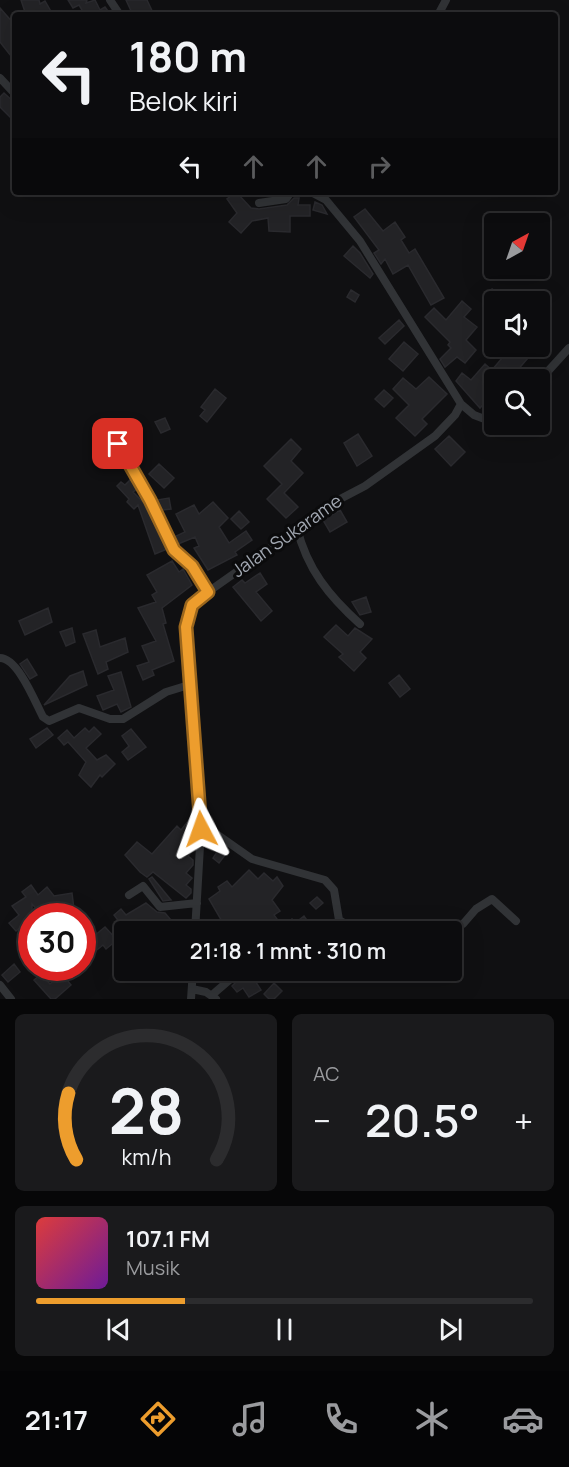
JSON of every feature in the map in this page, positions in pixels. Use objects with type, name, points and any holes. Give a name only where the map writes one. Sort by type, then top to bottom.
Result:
[{"type":"street","points":[[0,78],[12,91]]},
{"type":"street","points":[[259,203],[286,199],[289,195]]},
{"type":"street","points":[[317,195],[326,200],[360,242],[461,404],[474,415],[484,419]]},
{"type":"street","points":[[550,369],[569,348]]},
{"type":"street","name":"Jalan Sukarame","points":[[196,921],[201,829],[186,622],[192,605],[323,508],[365,486],[435,436],[455,415],[461,404]]},
{"type":"street","points":[[118,444],[150,500],[174,550],[192,566],[208,592]]},
{"type":"street","points":[[297,528],[312,570],[344,610],[360,624]]},
{"type":"street","points":[[0,658],[7,659],[16,667],[43,717],[49,720],[79,708],[110,719],[123,719],[166,692],[192,684]]},
{"type":"street","points":[[201,829],[215,833],[252,859],[325,880],[334,890],[341,921]]},
{"type":"street","points":[[129,895],[143,886],[160,907],[197,903]]},
{"type":"street","points":[[462,924],[476,909],[492,899],[516,921]]},
{"type":"street","points":[[191,999],[192,981]]},
{"type":"street","points":[[192,989],[214,997],[230,981]]},
{"type":"street","points":[[0,986],[11,999]]},
{"type":"building","points":[[21,0],[39,0],[40,4],[45,1],[51,12],[25,12]]},
{"type":"building","points":[[68,0],[87,0],[86,3],[95,0],[100,10],[105,7],[109,12],[83,12],[79,5],[73,8]]},
{"type":"building","points":[[126,0],[147,0],[153,12],[132,12]]},
{"type":"building","points":[[0,8],[12,22],[12,57],[0,42]]},
{"type":"building","points":[[4,93],[12,100],[12,119],[0,107],[0,97]]},
{"type":"building","points":[[232,195],[239,195],[251,208],[259,209],[287,205],[294,198],[299,198],[298,205],[310,205],[310,216],[290,216],[290,232],[269,231],[268,218],[252,221],[241,233],[229,222],[237,213],[227,199]]},
{"type":"building","points":[[315,202],[322,205],[327,214],[313,210]]},
{"type":"building","points":[[365,209],[383,231],[395,222],[405,237],[401,240],[409,253],[415,249],[444,298],[431,305],[408,265],[393,274],[385,259],[381,264],[374,253],[379,250],[354,217]]},
{"type":"building","points":[[353,246],[373,274],[370,278],[344,256]]},
{"type":"building","points":[[351,290],[359,295],[355,302],[347,297]]},
{"type":"building","points":[[462,301],[471,309],[464,317],[477,327],[466,340],[476,350],[465,363],[457,357],[445,367],[440,359],[451,348],[448,345],[450,342],[425,317],[434,308],[446,320]]},
{"type":"building","points":[[399,320],[404,326],[385,344],[379,338]]},
{"type":"building","points":[[404,342],[418,354],[403,371],[389,359]]},
{"type":"building","points":[[503,357],[528,358],[518,369],[493,369]]},
{"type":"building","points":[[485,364],[491,369],[484,369],[484,404],[480,408],[456,381],[462,373],[471,380]]},
{"type":"building","points":[[429,377],[447,394],[422,419],[427,424],[415,436],[396,418],[409,405],[393,389],[403,378],[416,389]]},
{"type":"building","points":[[215,389],[226,398],[207,422],[200,416],[205,410],[201,407]]},
{"type":"building","points":[[384,390],[393,398],[384,407],[375,399]]},
{"type":"building","points":[[165,418],[170,429],[161,433],[155,422]]},
{"type":"building","points":[[133,428],[139,439],[129,445],[122,434]]},
{"type":"building","points":[[358,434],[372,456],[357,466],[344,443]]},
{"type":"building","points":[[449,436],[465,452],[451,466],[435,449]]},
{"type":"building","points":[[291,439],[301,449],[291,461],[303,473],[284,493],[298,507],[286,518],[267,499],[282,484],[264,466]]},
{"type":"building","points":[[159,464],[174,478],[164,488],[149,474]]},
{"type":"building","points":[[131,479],[137,489],[133,492],[145,504],[167,549],[155,554],[138,505],[134,509],[127,502],[129,499],[117,486],[121,482],[125,485]]},
{"type":"building","points":[[169,498],[171,509],[162,510],[157,500]]},
{"type":"building","points":[[213,502],[228,518],[219,527],[229,543],[246,531],[252,540],[235,552],[237,555],[208,570],[194,548],[199,546],[195,537],[178,544],[174,537],[185,532],[176,514],[194,505],[199,514]]},
{"type":"building","points":[[340,510],[347,522],[330,532],[323,520]]},
{"type":"building","points":[[239,511],[249,522],[241,529],[231,519]]},
{"type":"building","points":[[172,561],[179,572],[183,569],[192,585],[162,608],[166,623],[163,624],[174,661],[152,670],[154,675],[143,680],[137,666],[149,662],[142,646],[156,641],[138,608],[156,602],[152,595],[157,592],[147,575]]},
{"type":"building","points":[[260,573],[267,584],[256,592],[272,611],[261,621],[233,587],[242,580],[245,583]]},
{"type":"building","points":[[366,597],[371,612],[360,615],[352,602]]},
{"type":"building","points":[[48,608],[52,622],[25,635],[19,621]]},
{"type":"building","points":[[336,625],[348,636],[355,628],[372,639],[360,652],[366,658],[354,671],[339,657],[343,654],[324,637]]},
{"type":"building","points":[[72,628],[75,642],[66,646],[60,632]]},
{"type":"building","points":[[96,630],[100,647],[125,638],[128,652],[106,662],[108,669],[98,674],[83,634]]},
{"type":"building","points":[[27,659],[37,675],[30,679],[20,664]]},
{"type":"building","points":[[83,671],[87,685],[44,705],[70,676]]},
{"type":"building","points":[[121,672],[131,707],[121,712],[117,704],[103,710],[97,696],[114,690],[108,676]]},
{"type":"building","points":[[399,675],[410,689],[400,697],[389,683]]},
{"type":"building","points":[[94,727],[101,734],[86,748],[97,760],[106,755],[115,764],[102,777],[100,775],[91,787],[79,775],[86,762],[68,742],[64,745],[58,738],[67,730],[74,738],[85,728],[89,732]]},
{"type":"building","points":[[47,728],[53,735],[36,748],[30,739]]},
{"type":"building","points":[[131,729],[146,747],[128,760],[122,752],[129,746],[122,736]]},
{"type":"building","points":[[189,820],[195,824],[195,829],[192,839],[194,849],[188,856],[193,860],[193,865],[186,873],[192,878],[186,885],[191,889],[191,893],[186,898],[153,872],[147,877],[125,855],[137,842],[152,854],[177,826],[181,830]]},
{"type":"building","points":[[217,842],[229,850],[219,863],[213,858],[217,852],[212,848]]},
{"type":"building","points":[[249,870],[258,879],[264,873],[273,881],[277,877],[283,886],[272,900],[280,911],[274,915],[278,921],[222,921],[209,899],[220,891],[218,887],[227,881],[232,887]]},
{"type":"building","points":[[152,877],[171,900],[163,901],[149,879]]},
{"type":"building","points":[[31,885],[38,895],[47,887],[54,896],[72,893],[73,903],[18,903],[18,914],[12,906],[26,897],[22,892]]},
{"type":"building","points":[[317,897],[323,903],[316,909],[310,903]]},
{"type":"building","points":[[146,903],[157,912],[165,913],[172,921],[119,921],[114,915],[121,909],[126,915]]},
{"type":"building","points":[[18,916],[16,931],[9,923]]},
{"type":"building","points":[[304,916],[308,921],[298,921]]},
{"type":"building","points":[[105,927],[114,937],[114,942],[106,949],[103,945],[96,951],[96,934]]},
{"type":"building","points":[[14,964],[18,969],[18,974],[8,982],[2,975]]},
{"type":"building","points":[[35,981],[47,981],[50,984],[53,981],[68,981],[71,985],[55,999],[51,999]]},
{"type":"building","points":[[237,981],[255,981],[261,990],[249,997],[243,988],[237,992],[232,986]]},
{"type":"building","points":[[274,983],[282,991],[274,999],[269,999],[264,994]]},
{"type":"route","points":[[118,444],[150,500],[174,550],[192,566],[208,592],[192,605],[186,622],[201,829]]}]
